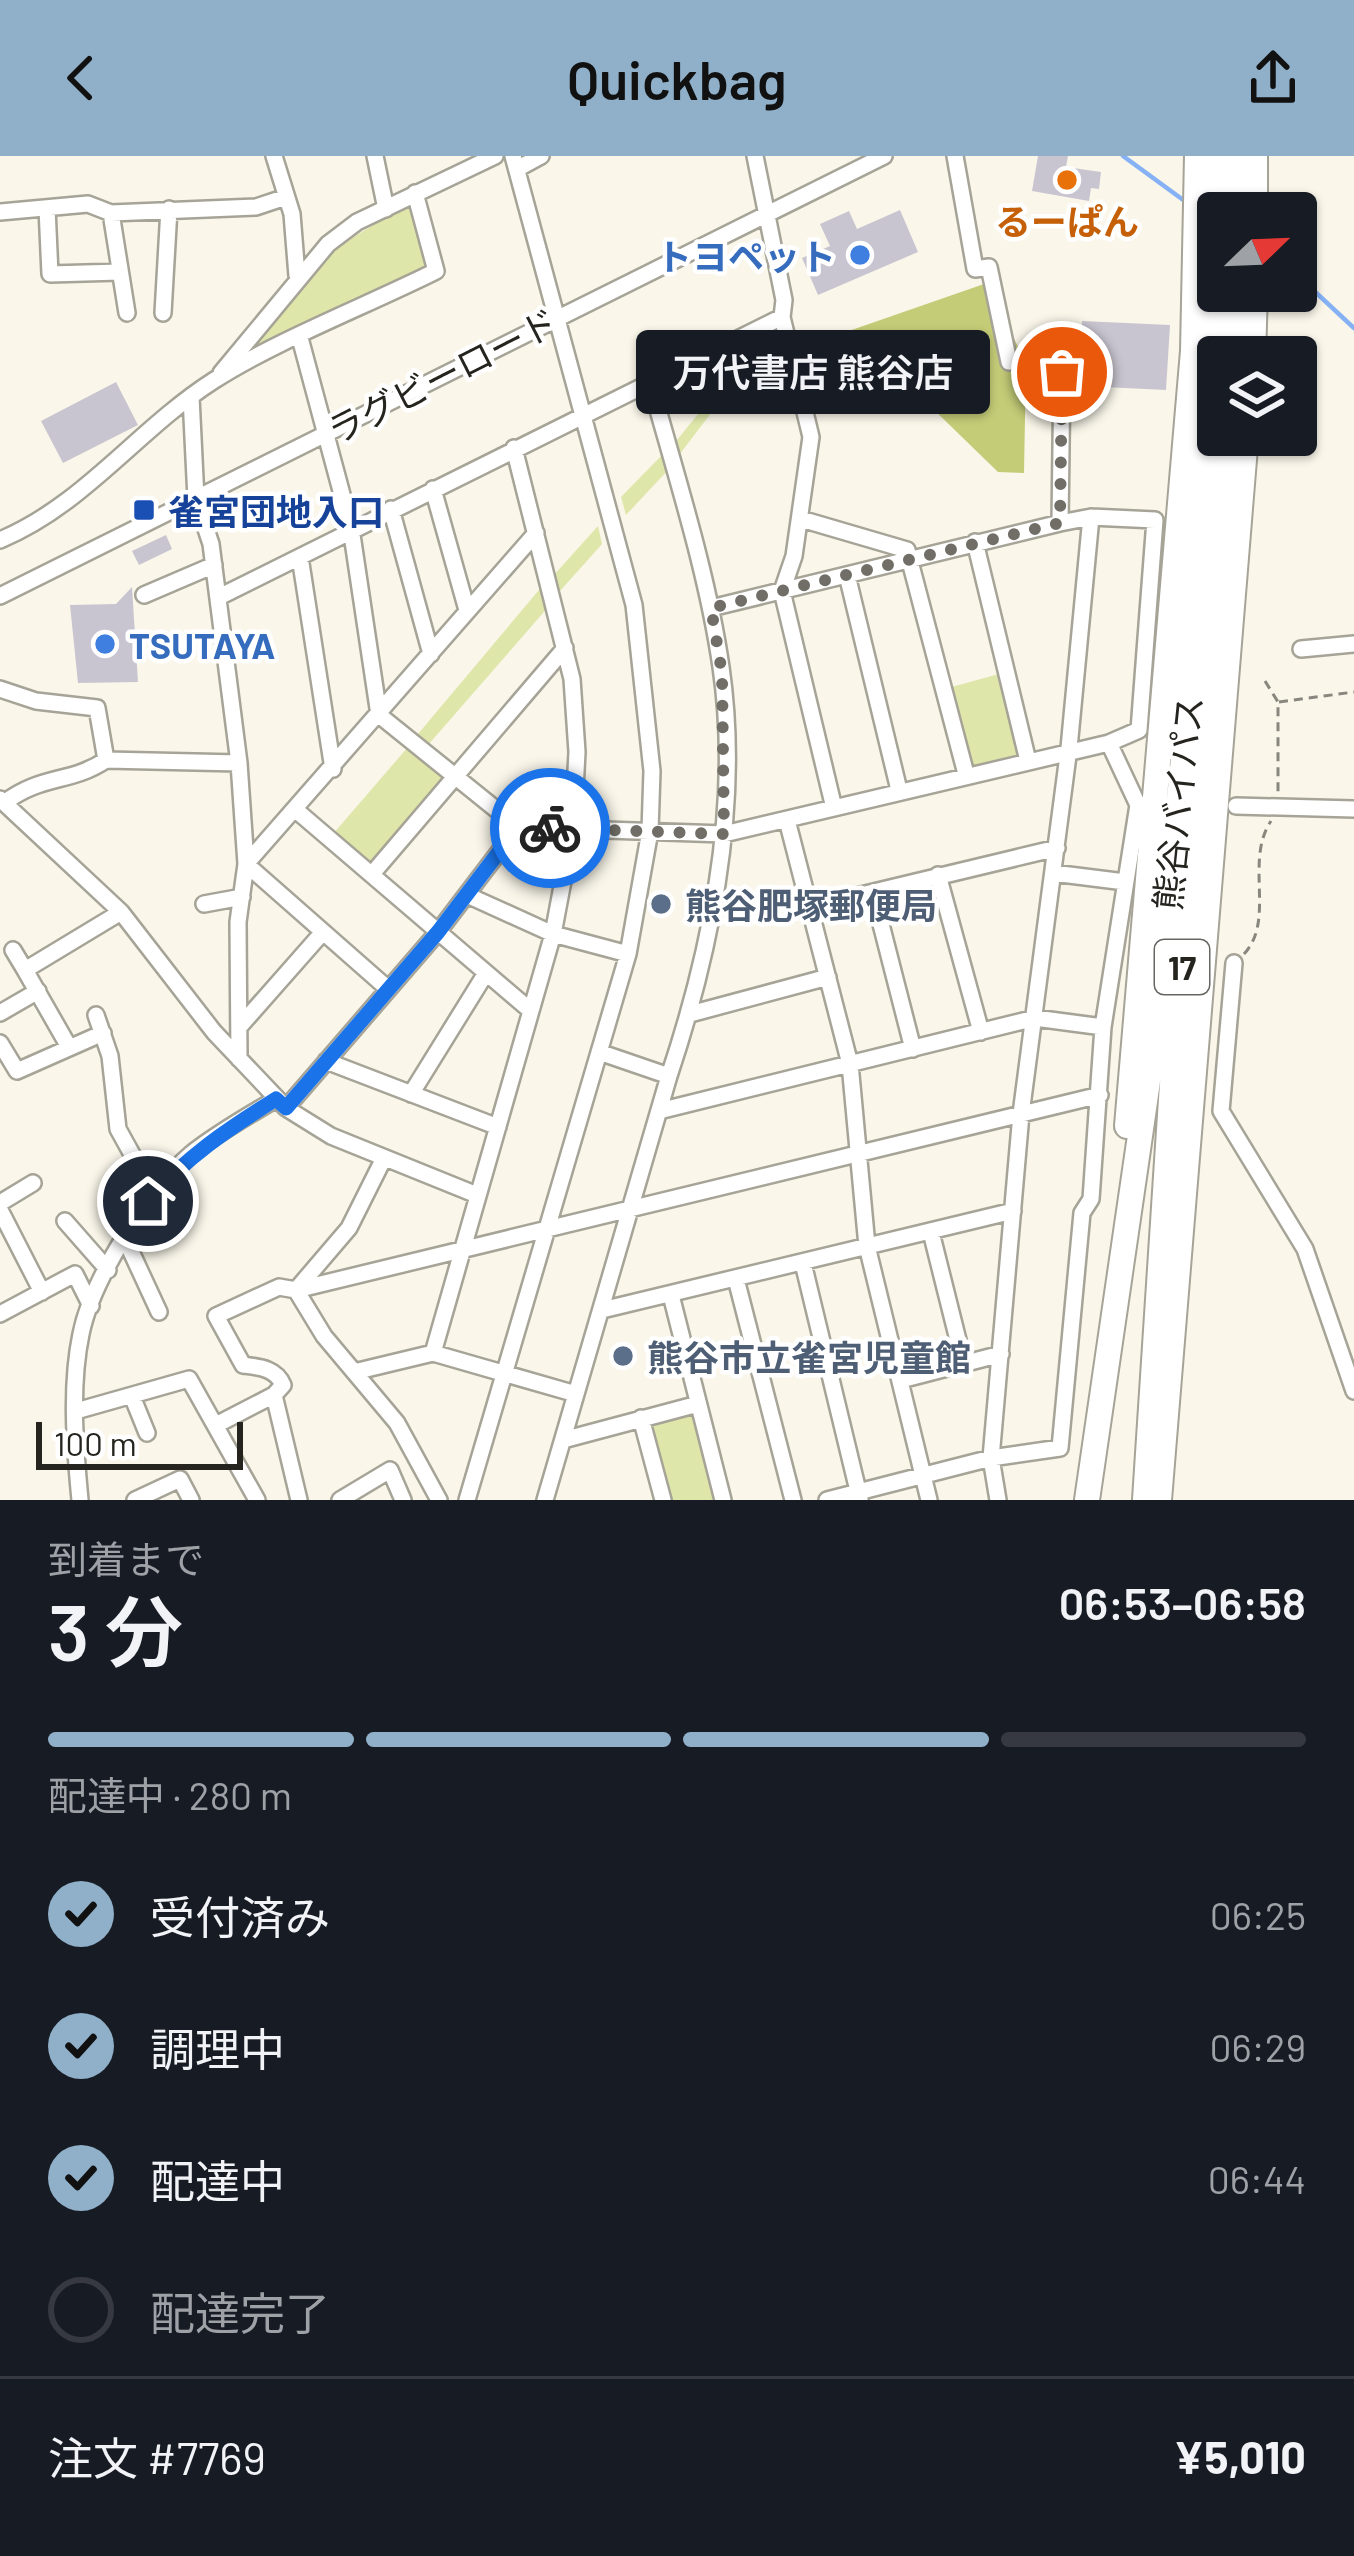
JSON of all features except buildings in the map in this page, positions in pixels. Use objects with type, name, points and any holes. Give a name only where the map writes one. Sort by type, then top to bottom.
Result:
[{"type":"highway","name":"17","points":[[1196,156],[1204,192]]},
{"type":"highway","name":"17","points":[[1211,192],[1219,156]]},
{"type":"highway","points":[[1237,156],[1237,192]]},
{"type":"highway","points":[[1255,156],[1255,192]]},
{"type":"highway","name":"17","points":[[1122,1236],[1131,1047],[1201,312]]},
{"type":"highway","name":"熊谷バイパス","points":[[1088,1500],[1156,1018],[1226,312]]},
{"type":"highway","name":"熊谷バイパス","points":[[1145,1500],[1172,1084],[1227,456]]},
{"type":"highway","name":"17","points":[[1159,1500],[1244,456]]},
{"type":"street","points":[[274,156],[286,197],[297,276]]},
{"type":"street","points":[[375,156],[386,209]]},
{"type":"street","points":[[216,379],[328,244],[415,193],[495,156]]},
{"type":"street","points":[[467,1500],[628,954],[650,831],[652,729],[634,605],[515,162],[541,156]]},
{"type":"street","points":[[754,156],[784,300],[782,317],[811,437],[801,518],[782,591],[835,808]]},
{"type":"street","points":[[956,156],[975,269],[989,267],[1009,362],[1056,363],[1062,372],[1060,523]]},
{"type":"street","name":"ラグビーロード","points":[[0,596],[875,158]]},
{"type":"street","points":[[0,540],[52,516],[216,379],[436,271],[415,193]]},
{"type":"street","points":[[0,212],[88,204],[111,213],[256,207],[286,197]]},
{"type":"street","points":[[46,208],[50,274],[120,272]]},
{"type":"street","points":[[163,313],[169,208]]},
{"type":"street","points":[[111,213],[127,313]]},
{"type":"street","points":[[219,597],[782,317]]},
{"type":"street","points":[[300,338],[351,528],[379,715],[518,827],[724,834],[1069,748],[1109,743],[1139,730],[1155,520],[1091,517],[1060,523],[711,608]]},
{"type":"street","points":[[545,1500],[690,1014],[724,834],[722,673],[711,608],[650,381]]},
{"type":"street","points":[[190,397],[196,499],[219,597],[246,864],[239,1059]]},
{"type":"street","points":[[433,1353],[553,934],[572,828],[578,752],[565,648],[514,448]]},
{"type":"street","points":[[434,489],[467,610]]},
{"type":"street","points":[[391,509],[431,654]]},
{"type":"street","points":[[998,1500],[991,1458],[1021,1114],[1069,748],[1091,517]]},
{"type":"street","points":[[801,518],[857,531],[907,550],[966,774]]},
{"type":"street","points":[[246,864],[536,533]]},
{"type":"street","points":[[974,542],[1028,760]]},
{"type":"street","points":[[300,556],[333,769]]},
{"type":"street","points":[[145,595],[214,565]]},
{"type":"street","points":[[847,575],[899,790]]},
{"type":"street","points":[[1301,649],[1354,644]]},
{"type":"street","points":[[372,874],[565,648]]},
{"type":"street","points":[[0,689],[36,700],[98,708],[106,760]]},
{"type":"street","points":[[827,1500],[859,1496],[991,1458],[1060,1448],[1082,1214],[1091,1199],[1103,1027],[1138,805],[1109,743]]},
{"type":"street","points":[[238,763],[106,760],[86,774],[32,782],[2,801],[121,912],[239,1059],[281,1103],[331,1136],[477,1195]]},
{"type":"street","points":[[1236,806],[1354,809]]},
{"type":"street","points":[[297,811],[531,1011]]},
{"type":"street","points":[[787,820],[850,1064],[868,1246],[929,1500]]},
{"type":"street","points":[[80,1500],[76,1411],[81,1333],[108,1270],[154,1193],[190,1155],[281,1103],[326,1061],[438,932],[518,827]]},
{"type":"street","points":[[811,907],[1057,848]]},
{"type":"street","points":[[246,864],[387,988]]},
{"type":"street","points":[[1053,873],[1125,882]]},
{"type":"street","points":[[938,875],[981,1032]]},
{"type":"street","points":[[874,893],[913,1048]]},
{"type":"street","points":[[466,895],[553,934],[628,954]]},
{"type":"street","points":[[204,904],[242,897]]},
{"type":"street","points":[[25,970],[121,912]]},
{"type":"street","points":[[241,1025],[322,932]]},
{"type":"street","points":[[13,950],[69,1047]]},
{"type":"street","points":[[1234,962],[1221,1111],[1305,1249],[1354,1391]]},
{"type":"street","points":[[411,1094],[486,974]]},
{"type":"street","points":[[690,1014],[828,977]]},
{"type":"street","points":[[0,1012],[38,991]]},
{"type":"street","points":[[96,1015],[118,1130],[154,1193]]},
{"type":"street","points":[[659,1111],[1034,1018],[1103,1027]]},
{"type":"street","points":[[0,1043],[17,1071],[103,1033]]},
{"type":"street","points":[[599,1052],[669,1076]]},
{"type":"street","points":[[326,1061],[498,1127]]},
{"type":"street","points":[[216,1425],[274,1395],[283,1385],[263,1367],[243,1365],[216,1316],[279,1287],[296,1290],[463,1253],[1100,1095]]},
{"type":"street","points":[[296,1290],[349,1228],[384,1158]]},
{"type":"street","points":[[33,1183],[0,1206],[4,1229],[43,1292]]},
{"type":"street","points":[[110,1206],[159,1312]]},
{"type":"street","points":[[602,1310],[1013,1210]]},
{"type":"street","points":[[65,1221],[108,1270]]},
{"type":"street","points":[[931,1232],[964,1364]]},
{"type":"street","points":[[802,1263],[859,1496]]},
{"type":"street","points":[[0,1314],[75,1274],[91,1306]]},
{"type":"street","points":[[736,1279],[793,1500]]},
{"type":"street","points":[[296,1290],[397,1424],[439,1500]]},
{"type":"street","points":[[671,1295],[723,1500]]},
{"type":"street","points":[[354,1372],[433,1353],[576,1394]]},
{"type":"street","points":[[901,1380],[1001,1354]]},
{"type":"street","points":[[76,1411],[189,1379],[257,1500]]},
{"type":"street","points":[[274,1395],[299,1500]]},
{"type":"street","points":[[131,1396],[147,1433]]},
{"type":"street","points":[[563,1440],[698,1403]]},
{"type":"street","points":[[641,1418],[664,1500]]},
{"type":"street","points":[[340,1500],[390,1470],[403,1500]]},
{"type":"street","points":[[135,1500],[180,1479],[190,1500]]},
{"type":"path","points":[[1234,962],[1248,952],[1257,929],[1259,845],[1278,805],[1278,702],[1265,681]]},
{"type":"path","points":[[1278,702],[1354,692]]},
{"type":"green space","points":[[410,202],[428,268],[238,362],[331,251]]},
{"type":"green space","points":[[984,284],[1026,361],[1024,473],[998,472],[927,403],[848,397],[820,341]]},
{"type":"green space","points":[[749,351],[754,357],[679,455],[677,440]]},
{"type":"green space","points":[[663,454],[669,469],[626,515],[621,497]]},
{"type":"green space","points":[[598,526],[602,544],[560,591],[553,576]]},
{"type":"green space","points":[[544,584],[550,605],[428,745],[418,734]]},
{"type":"green space","points":[[1006,672],[1027,756],[969,769],[948,688]]},
{"type":"green space","points":[[408,747],[447,780],[372,865],[333,834]]},
{"type":"green space","points":[[695,1410],[717,1500],[665,1500],[647,1423]]},
{"type":"waterway","points":[[1123,156],[1186,202]]},
{"type":"waterway","points":[[1317,294],[1354,328]]},
{"type":"way so far","points":[[550,828],[724,834],[722,673],[711,608],[1060,523],[1062,372]]},
{"type":"place","name":"るーぱん","points":[[1067,180]]},
{"type":"place","name":"トヨペット","points":[[860,255]]},
{"type":"place","name":"万代書店 熊谷店","points":[[1062,372]]},
{"type":"place","name":"雀宮団地入口","points":[[144,510]]},
{"type":"place","name":"TSUTAYA","points":[[105,644]]},
{"type":"place","name":"熊谷肥塚郵便局","points":[[661,904]]},
{"type":"place","name":"熊谷市立雀宮児童館","points":[[623,1356]]},
{"type":"route","points":[[148,1201],[190,1155],[233,1125],[276,1099],[286,1108],[438,932],[518,827],[550,828]]}]
